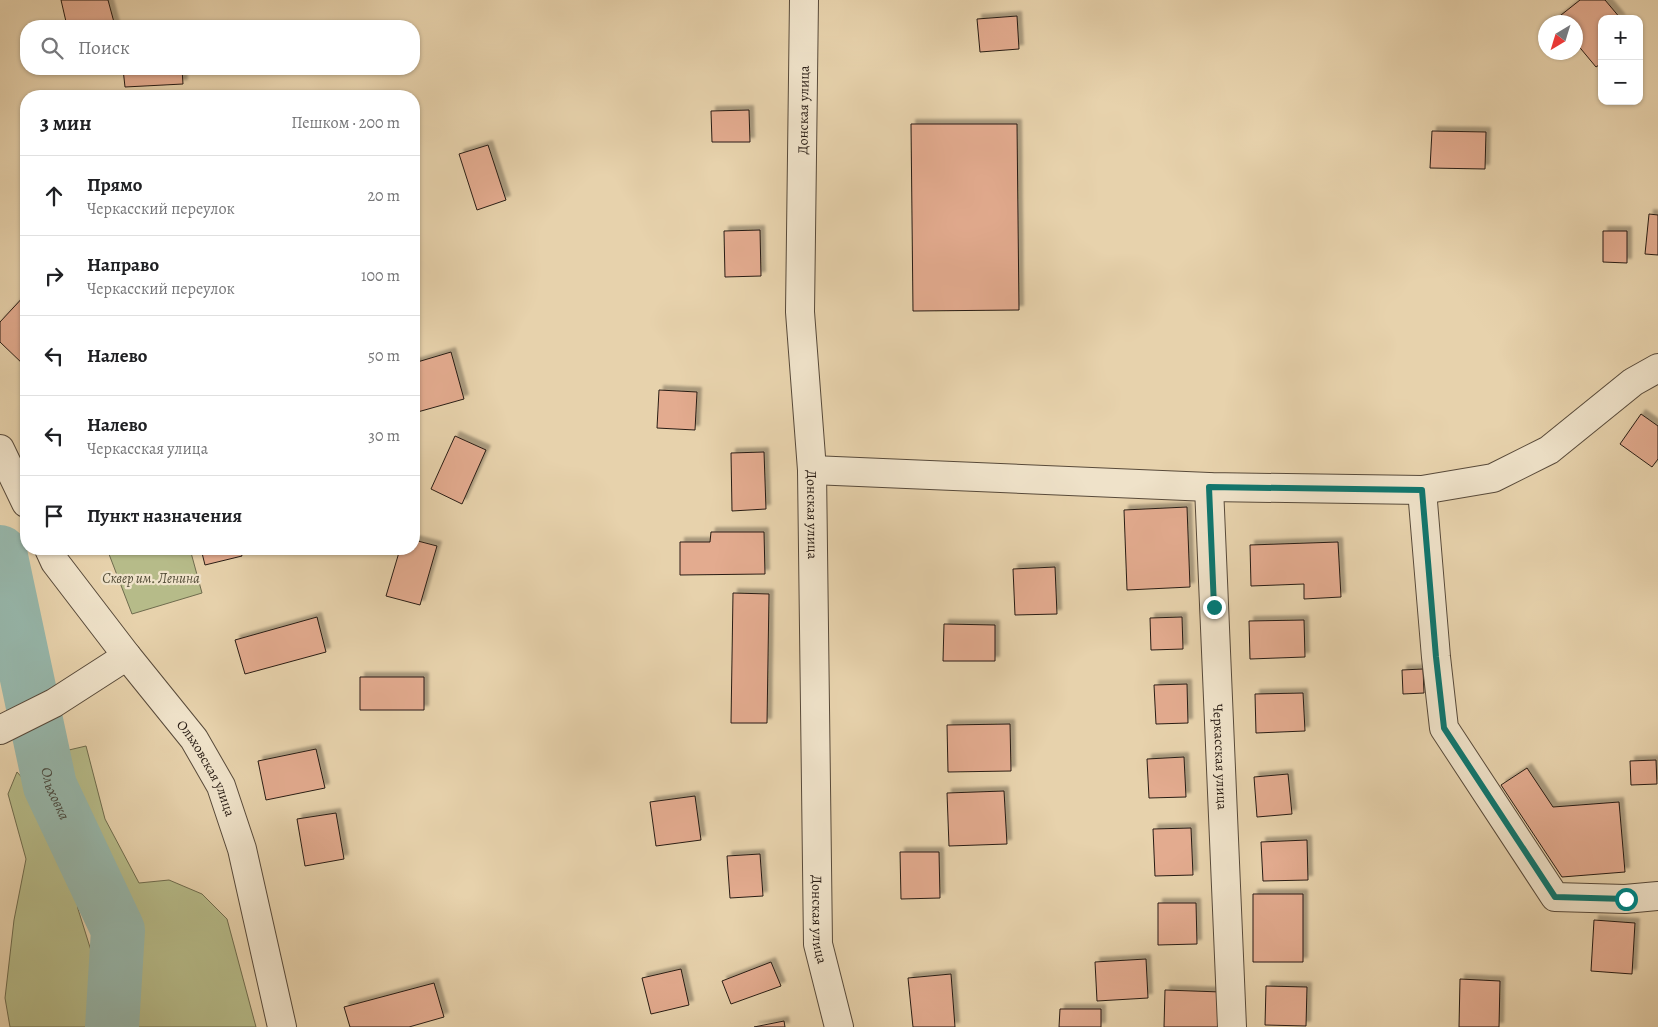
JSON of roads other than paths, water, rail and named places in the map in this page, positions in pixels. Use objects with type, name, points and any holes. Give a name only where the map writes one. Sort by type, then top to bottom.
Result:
[{"type":"street","name":"Донская улица","points":[[804,0],[800,312],[812,470],[818,944],[839,1027]]},
{"type":"street","points":[[812,470],[1209,487],[1422,490],[1493,478],[1549,450],[1633,382],[1658,368]]},
{"type":"street","points":[[0,449],[20,491]]},
{"type":"street","name":"Черкасская улица","points":[[1209,487],[1232,1027]]},
{"type":"street","points":[[1422,490],[1444,728],[1555,897],[1626,899],[1658,896]]},
{"type":"street","name":"Ольховская улица","points":[[52,555],[55,562],[127,656],[194,739],[221,786],[242,849],[282,1027]]},
{"type":"street","points":[[0,730],[54,703],[127,656]]},
{"type":"waterway","name":"Ольховка","points":[[0,552],[50,786],[118,930],[112,1027]]},
{"type":"park label","name":"Сквер им. Ленина","points":[[151,578]]}]
